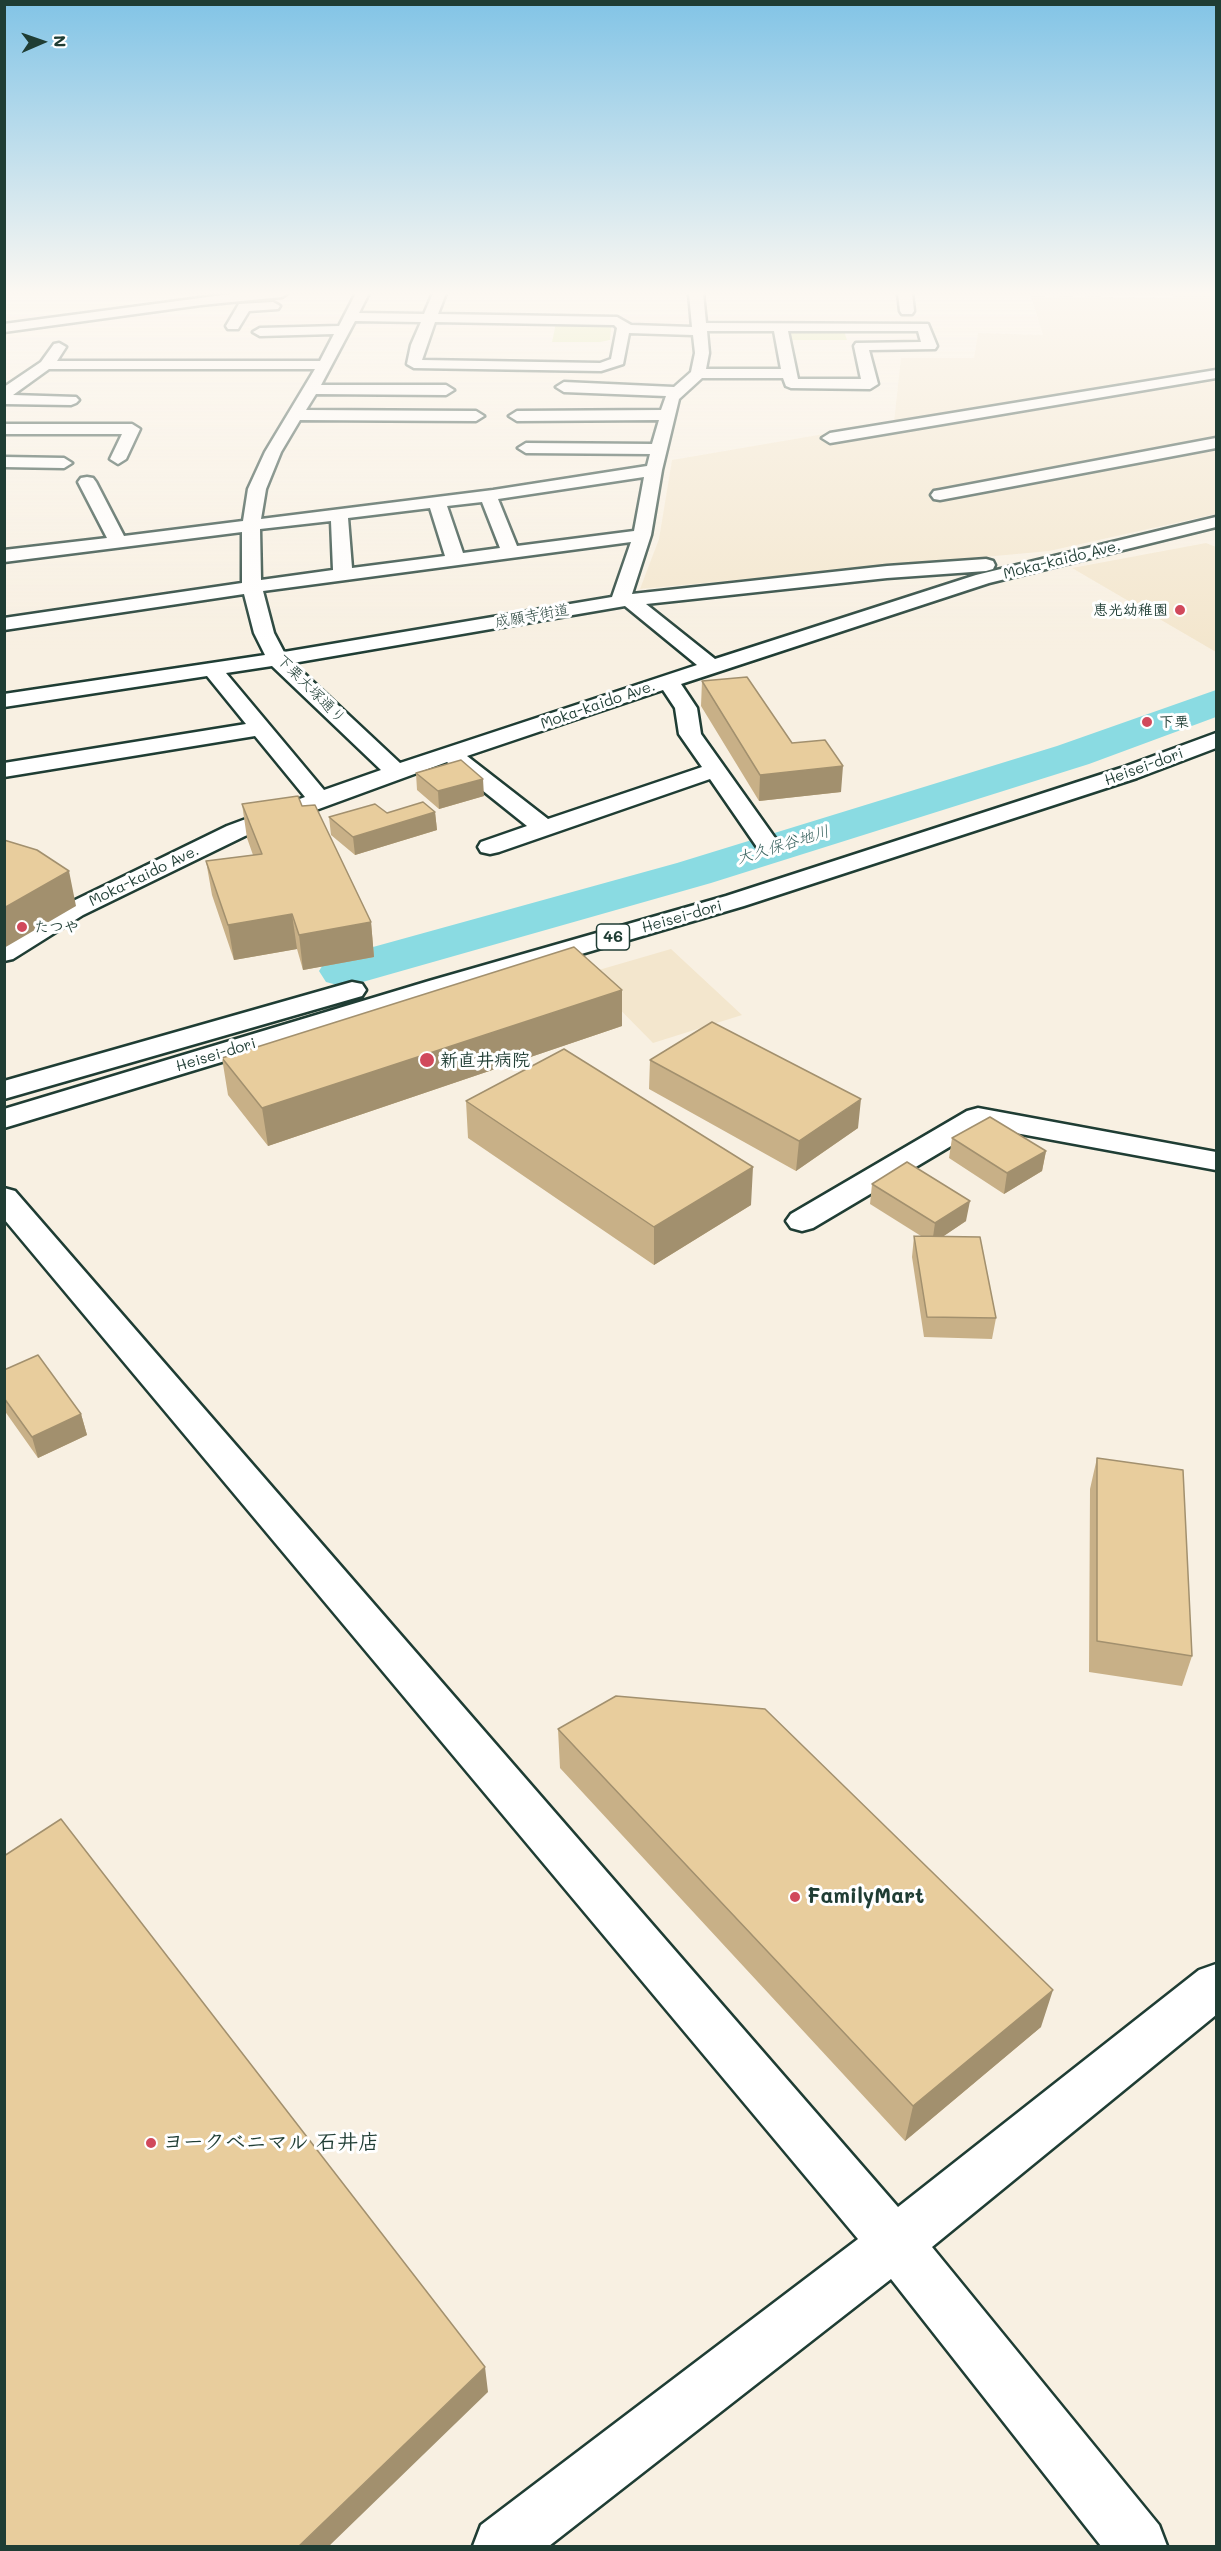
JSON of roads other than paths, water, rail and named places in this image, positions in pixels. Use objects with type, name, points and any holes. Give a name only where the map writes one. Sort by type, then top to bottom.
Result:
[{"type":"street","name":"下栗大塚通り","points":[[297,412],[273,452],[257,489],[251,524],[252,587],[264,633],[277,659],[396,772]]},
{"type":"street","points":[[668,412],[642,535],[625,600],[713,667]]},
{"type":"street","points":[[830,438],[987,412]]},
{"type":"street","points":[[295,415],[476,416]]},
{"type":"street","points":[[518,416],[667,415]]},
{"type":"street","points":[[4,429],[132,429],[118,459]]},
{"type":"street","points":[[939,495],[1216,443]]},
{"type":"street","points":[[526,448],[659,449]]},
{"type":"street","points":[[4,462],[64,463]]},
{"type":"street","points":[[4,556],[488,495],[654,470]]},
{"type":"street","points":[[87,482],[118,541]]},
{"type":"street","points":[[488,495],[511,553]]},
{"type":"street","points":[[437,501],[456,560]]},
{"type":"street","points":[[339,513],[343,575]]},
{"type":"street","name":"Moka-kaido Ave.","points":[[4,953],[74,910],[236,831],[396,772],[885,609],[983,579],[1216,522]]},
{"type":"street","points":[[4,624],[252,587],[642,535]]},
{"type":"street","name":"成願寺街道","points":[[4,701],[277,659],[625,600],[887,572],[1064,559]]},
{"type":"street","points":[[213,669],[320,800]]},
{"type":"street","points":[[669,682],[686,708],[690,735],[768,845]]},
{"type":"street","name":"Heisei-dori","points":[[4,1090],[631,910],[900,829],[1100,760],[1216,716]]},
{"type":"street","points":[[4,770],[261,728]]},
{"type":"street","name":"Heisei-dori","points":[[4,1119],[439,987],[735,901],[1130,774],[1216,740]]},
{"type":"street","points":[[452,754],[544,828]]},
{"type":"street","points":[[490,847],[714,770]]},
{"type":"street","points":[[802,1221],[978,1117],[1216,1161]]},
{"type":"street","points":[[4,1198],[895,2243],[1138,2547]]},
{"type":"street","points":[[502,2547],[895,2243],[1216,1986]]},
{"type":"waterway","name":"大久保谷地川","points":[[345,971],[694,873],[1073,755],[1216,703]]},
{"type":"place","name":"恵光幼稚園","points":[[1180,610]]},
{"type":"place","name":"下栗","points":[[1147,722]]},
{"type":"place","name":"たつや","points":[[22,927]]},
{"type":"place","name":"新直井病院","points":[[427,1060]]},
{"type":"place","name":"FamilyMart","points":[[795,1897]]},
{"type":"place","name":"ヨークベニマル 石井店","points":[[151,2143]]}]
